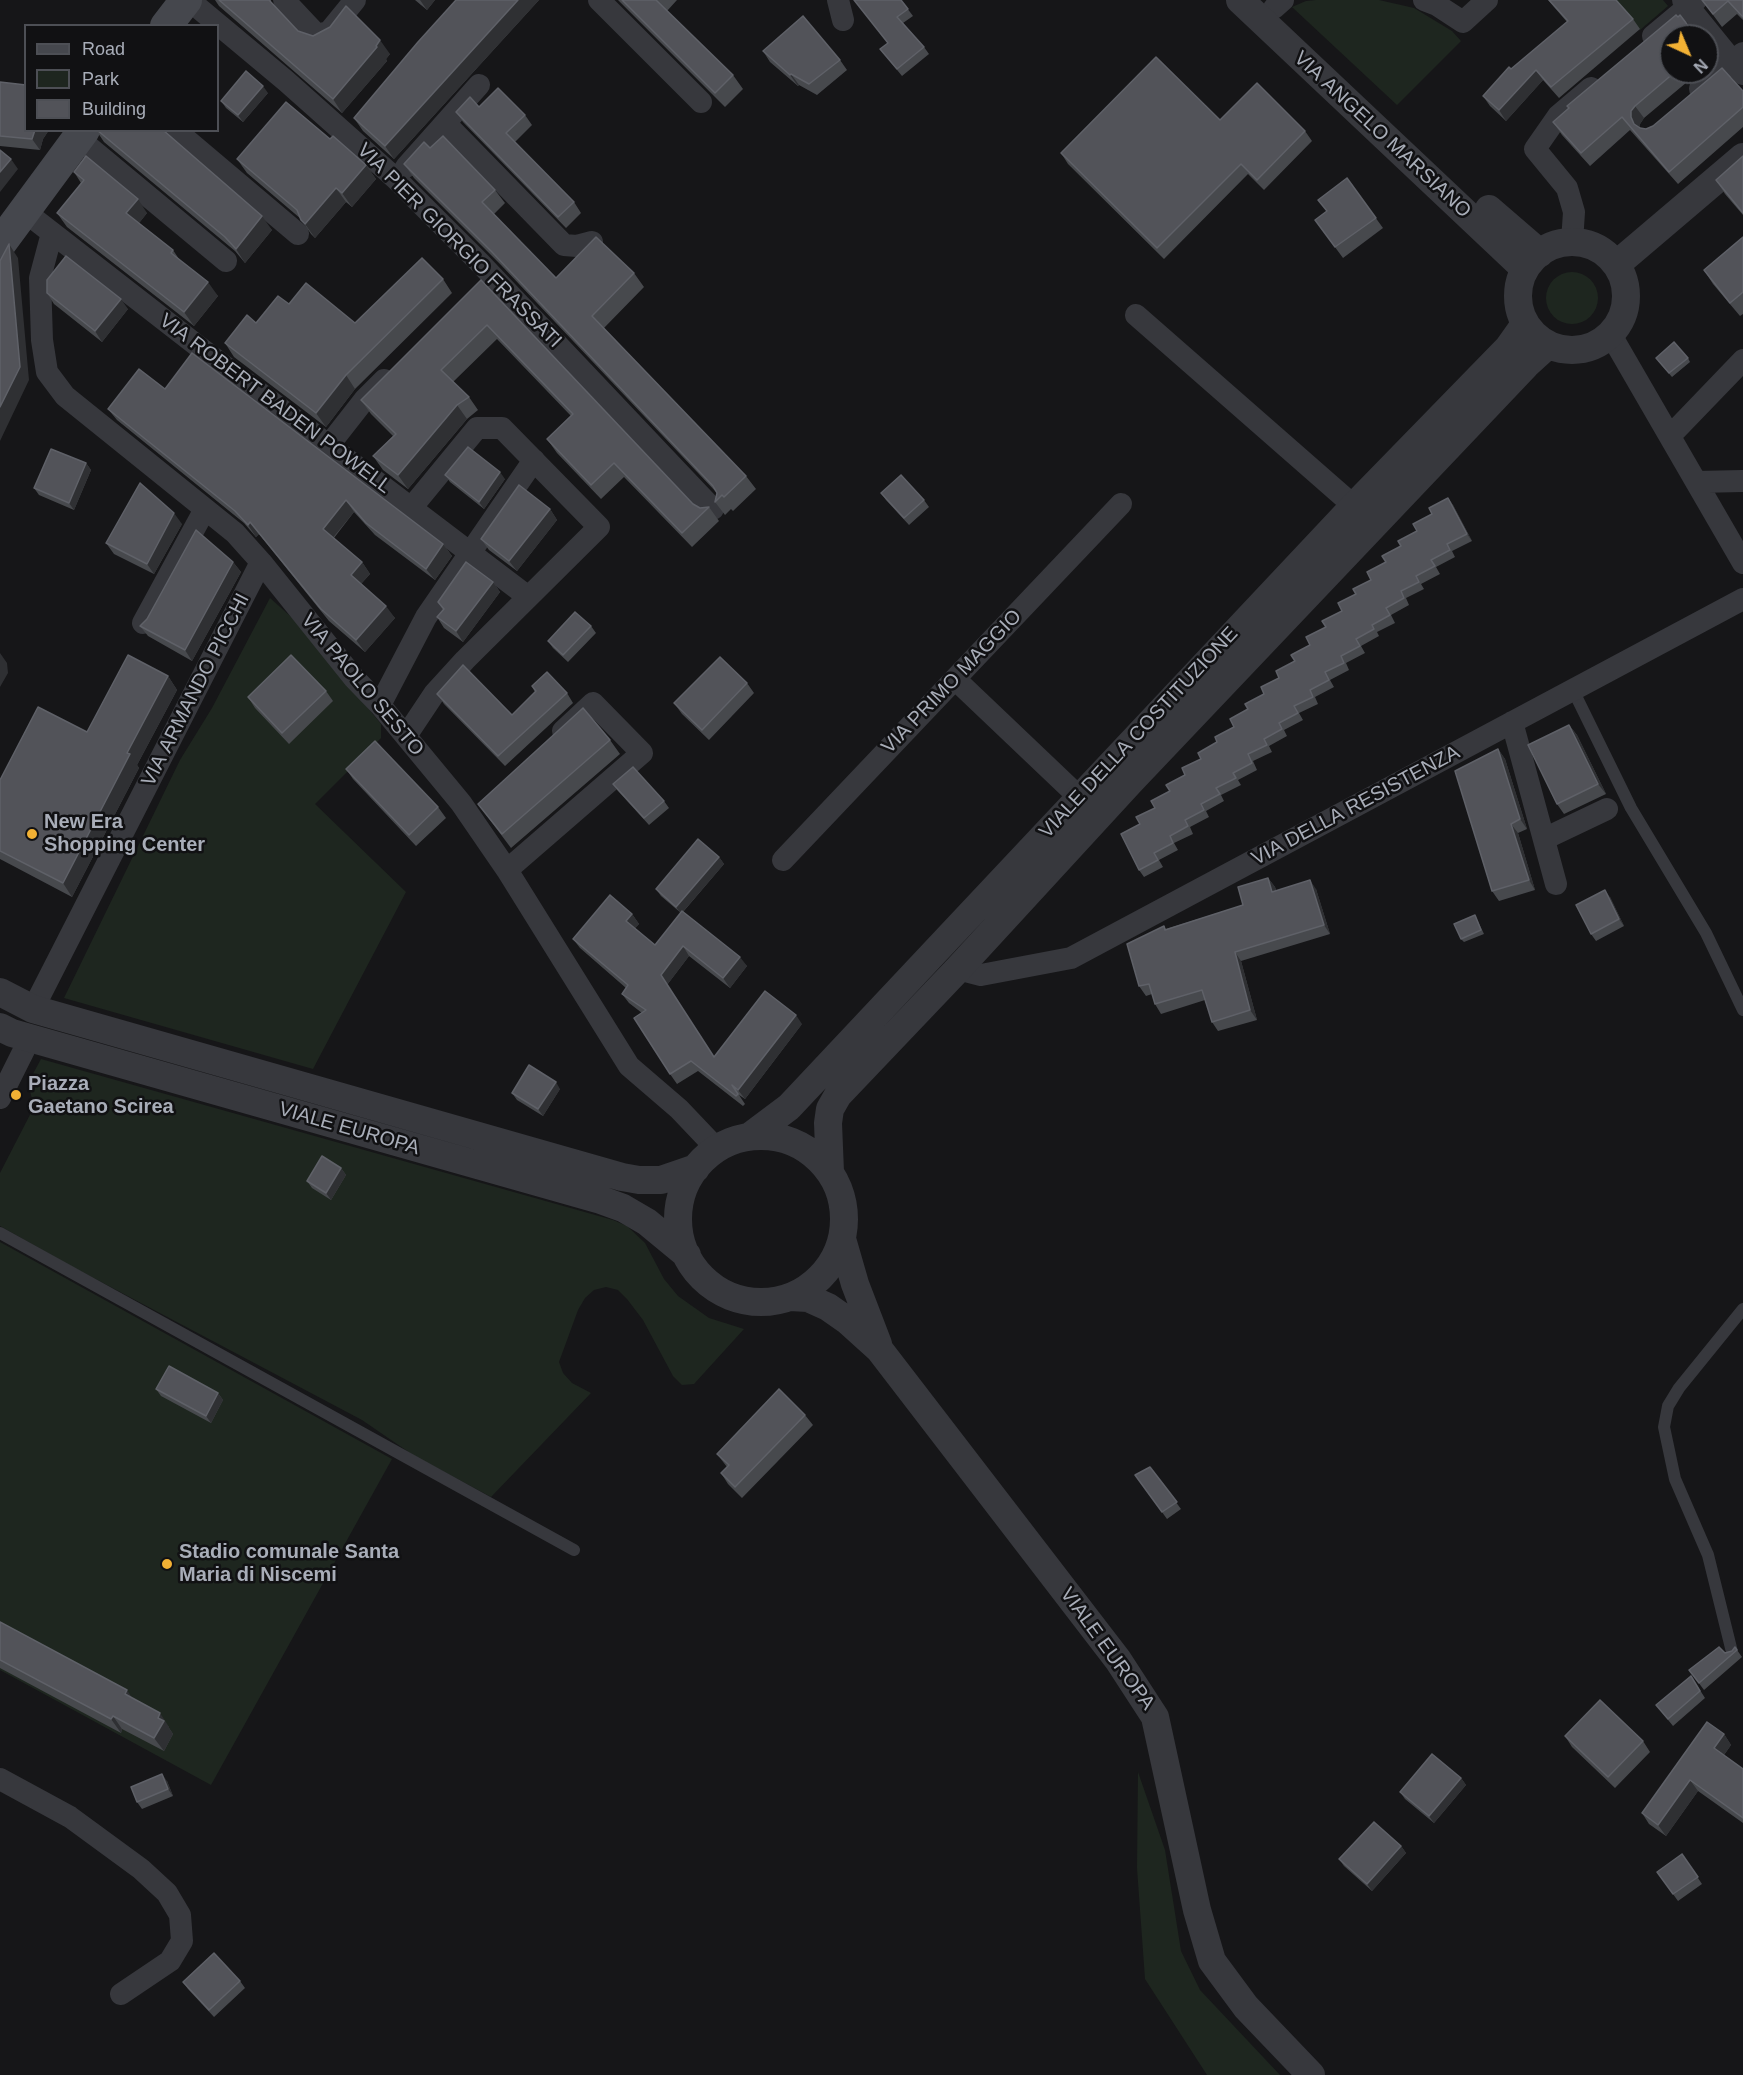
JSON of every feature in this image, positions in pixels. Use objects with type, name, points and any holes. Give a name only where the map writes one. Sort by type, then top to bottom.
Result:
[{"type":"main road","points":[[168,24],[187,0]]},
{"type":"main road","points":[[9,230],[81,134]]},
{"type":"street","name":"VIA PIER GIORGIO FRASSATI","points":[[187,0],[216,24]]},
{"type":"street","points":[[284,0],[317,35],[329,32],[356,0]]},
{"type":"street","points":[[598,0],[701,102]]},
{"type":"street","name":"VIA ANGELO MARSIANO","points":[[1240,0],[1532,261]]},
{"type":"street","points":[[1424,0],[1437,5],[1463,22],[1487,0]]},
{"type":"street","points":[[1636,50],[1689,2],[1740,63],[1679,106]]},
{"type":"street","name":"VIA ANGELO MARSIANO","points":[[1274,3],[1515,232],[1532,261]]},
{"type":"street","name":"VIA PIER GIORGIO FRASSATI","points":[[219,27],[395,178],[491,274],[713,509]]},
{"type":"street","points":[[1572,242],[1574,212],[1567,188],[1535,148],[1558,117],[1610,72]]},
{"type":"street","points":[[395,178],[479,85]]},
{"type":"street","points":[[344,132],[359,115]]},
{"type":"street","points":[[446,124],[564,245],[577,246],[592,242]]},
{"type":"street","points":[[177,132],[298,234]]},
{"type":"street","points":[[81,134],[226,261]]},
{"type":"street","points":[[1617,264],[1743,157]]},
{"type":"street","name":"VIA ROBERT BADEN POWELL","points":[[9,230],[52,233],[527,596]]},
{"type":"street","name":"VIA PAOLO SESTO","points":[[52,233],[40,278],[42,340],[47,372],[65,396],[235,533],[261,562],[354,678],[380,705],[461,803],[507,870],[629,1066],[679,1109],[717,1149]]},
{"type":"street","points":[[1572,242],[1589,244],[1604,252],[1617,264],[1626,285],[1626,308],[1620,323],[1611,336],[1581,351],[1564,351],[1548,345],[1535,336],[1525,324],[1518,296],[1520,282],[1532,261],[1555,245],[1572,242]]},
{"type":"street","points":[[474,291],[491,274]]},
{"type":"street","points":[[1136,315],[1354,506]]},
{"type":"street","name":"VIALE DELLA COSTITUZIONE","points":[[749,1137],[789,1107],[1354,506],[1508,348],[1525,324]]},
{"type":"street","points":[[1611,336],[1743,562]]},
{"type":"street","name":"VIALE DELLA COSTITUZIONE","points":[[830,1172],[828,1123],[830,1109],[838,1095],[1130,782],[1548,345]]},
{"type":"street","points":[[1670,436],[1743,360]]},
{"type":"street","points":[[329,445],[365,399],[399,366]]},
{"type":"street","points":[[406,736],[434,694],[465,660],[599,527],[502,428],[477,428],[412,507]]},
{"type":"street","points":[[380,705],[426,617],[534,460]]},
{"type":"street","points":[[1696,482],[1743,481]]},
{"type":"street","name":"VIA PRIMO MAGGIO","points":[[783,860],[1120,504]]},
{"type":"street","points":[[143,623],[205,509]]},
{"type":"street","name":"VIA ARMANDO PICCHI","points":[[33,1009],[261,562]]},
{"type":"street","name":"VIA DELLA RESISTENZA","points":[[958,969],[981,975],[1071,958],[1743,599]]},
{"type":"street","points":[[955,679],[1079,797]]},
{"type":"street","points":[[507,870],[642,753],[593,704],[549,744]]},
{"type":"street","points":[[1512,722],[1556,884]]},
{"type":"street","points":[[470,816],[487,800]]},
{"type":"street","points":[[1544,839],[1607,809]]},
{"type":"street","name":"VIALE EUROPA","points":[[0,992],[33,1009],[621,1177],[661,1180],[696,1168]]},
{"type":"street","name":"VIALE EUROPA","points":[[0,1027],[12,1034],[601,1200],[623,1208],[647,1222],[687,1255]]},
{"type":"street","points":[[0,1098],[30,1038]]},
{"type":"street","points":[[767,1136],[794,1143],[818,1158],[830,1172],[840,1193],[844,1216],[842,1239],[836,1255],[817,1280],[790,1297],[766,1302],[742,1299],[719,1290],[700,1275],[687,1255],[680,1233],[679,1210],[684,1188],[696,1168],[717,1149],[732,1141],[749,1137],[767,1136]]},
{"type":"street","name":"VIALE EUROPA","points":[[842,1239],[855,1284],[879,1349]]},
{"type":"street","name":"VIALE EUROPA","points":[[790,1297],[808,1298],[828,1307],[848,1321],[879,1349],[1118,1660],[1155,1717],[1197,1910],[1212,1961],[1246,2007],[1311,2075]]},
{"type":"street","points":[[0,1779],[70,1817],[141,1869],[167,1893],[180,1914],[182,1941],[170,1961],[121,1994]]},
{"type":"lane","points":[[1573,690],[1631,808],[1706,933],[1743,1010]]},
{"type":"lane","points":[[0,1233],[574,1550]]},
{"type":"lane","points":[[1732,1652],[1708,1555],[1675,1479],[1664,1427],[1668,1406],[1679,1388],[1743,1309]]},
{"type":"green space","points":[[1379,0],[1414,8],[1452,31],[1461,41],[1397,105],[1292,7],[1306,1]]},
{"type":"green space","points":[[1614,0],[1663,0],[1668,6],[1640,30]]},
{"type":"green space","points":[[1572,272],[1582,274],[1590,280],[1596,288],[1598,298],[1596,308],[1590,316],[1582,322],[1572,324],[1562,322],[1554,316],[1548,308],[1546,298],[1548,288],[1554,280],[1562,274]]},
{"type":"green space","points":[[270,598],[297,622],[381,724],[381,738],[315,804],[406,892],[313,1069],[64,998],[180,760],[212,708]]},
{"type":"green space","points":[[41,1059],[613,1220],[627,1226],[645,1243],[664,1279],[678,1296],[709,1318],[744,1329],[694,1384],[682,1385],[673,1376],[643,1320],[627,1299],[618,1290],[606,1287],[594,1290],[585,1298],[578,1310],[559,1362],[563,1373],[572,1383],[591,1393],[491,1497],[413,1455],[362,1420],[0,1226],[0,1173],[34,1107],[28,1083]]},
{"type":"green space","name":"Stadio comunale Santa Maria di Niscemi","points":[[0,1242],[392,1459],[211,1785],[0,1670]]},
{"type":"green space","points":[[1138,1772],[1165,1850],[1181,1951],[1200,1990],[1280,2075],[1207,2075],[1145,1979],[1137,1868]]},
{"type":"building","points":[[219,0],[269,0],[298,31],[313,36],[330,27],[346,6],[380,40],[377,47],[333,99]]},
{"type":"building","points":[[456,0],[518,0],[385,146],[354,118]]},
{"type":"building","points":[[622,0],[656,0],[733,75],[715,93]]},
{"type":"building","points":[[854,0],[901,0],[908,9],[897,17],[924,47],[897,69],[880,49],[888,43]]},
{"type":"building","points":[[1549,0],[1616,0],[1633,19],[1551,87],[1536,70],[1499,110],[1483,96],[1509,67],[1511,69],[1568,21]]},
{"type":"building","points":[[1702,0],[1743,0],[1743,17],[1728,1],[1713,14]]},
{"type":"building","points":[[1676,15],[1678,17],[1680,15],[1687,24],[1665,24]]},
{"type":"building","points":[[803,16],[840,60],[809,84],[790,75],[763,51]]},
{"type":"building","points":[[1659,29],[1659,84],[1661,84],[1631,111],[1634,124],[1646,129],[1653,126],[1703,84],[1719,84],[1719,71],[1722,68],[1743,91],[1743,107],[1669,172],[1622,117],[1581,153],[1553,122],[1569,108],[1567,106]]},
{"type":"building","points":[[1156,57],[1220,120],[1257,83],[1305,131],[1257,180],[1241,164],[1157,248],[1061,153]]},
{"type":"building","points":[[246,71],[263,86],[238,115],[221,101]]},
{"type":"building","points":[[0,82],[24,85],[24,132],[34,132],[32,139],[0,136]]},
{"type":"building","points":[[498,88],[525,115],[506,133],[574,202],[558,217],[456,112],[470,97],[479,107]]},
{"type":"building","points":[[286,102],[330,139],[333,136],[366,165],[342,193],[336,188],[305,224],[297,210],[237,159]]},
{"type":"building","points":[[99,132],[165,132],[262,216],[236,249],[225,237]]},
{"type":"building","points":[[443,136],[495,190],[482,202],[556,278],[596,237],[634,273],[592,316],[746,476],[724,497],[722,495],[715,502],[717,493],[713,486],[492,252],[404,164],[424,142],[430,148]]},
{"type":"building","points":[[0,150],[11,159],[0,172]]},
{"type":"building","points":[[86,156],[138,199],[126,213],[173,250],[171,253],[208,282],[184,312],[57,213],[84,180],[74,172]]},
{"type":"building","points":[[1743,156],[1743,213],[1716,180]]},
{"type":"building","points":[[1347,178],[1376,218],[1335,247],[1315,220],[1327,211],[1318,200]]},
{"type":"building","points":[[1743,237],[1743,292],[1730,303],[1704,270]]},
{"type":"building","points":[[9,244],[20,367],[0,407],[0,261]]},
{"type":"building","points":[[66,256],[121,299],[95,331],[47,293],[47,280]]},
{"type":"building","points":[[422,258],[443,279],[346,375],[316,413],[225,343],[247,315],[256,323],[278,296],[289,304],[306,283],[355,323]]},
{"type":"building","points":[[481,280],[693,504],[700,508],[709,507],[682,533],[614,463],[591,485],[547,439],[573,414],[487,325],[441,370],[469,397],[457,405],[398,475],[373,456],[396,434],[361,400]]},
{"type":"building","points":[[1674,342],[1688,358],[1669,373],[1656,358]]},
{"type":"building","points":[[192,353],[443,544],[426,569],[366,523],[346,500],[323,529],[362,562],[351,575],[386,606],[356,640],[321,609],[250,522],[248,525],[235,511],[108,409],[139,369],[165,389]]},
{"type":"building","points":[[468,447],[500,472],[479,502],[445,475]]},
{"type":"building","points":[[51,449],[86,463],[69,503],[34,488]]},
{"type":"building","points":[[901,475],[924,500],[904,518],[881,493]]},
{"type":"building","points":[[140,483],[174,513],[147,564],[106,543]]},
{"type":"building","points":[[519,485],[550,509],[509,561],[481,539]]},
{"type":"building","points":[[1448,498],[1467,534],[1447,544],[1450,550],[1431,560],[1435,566],[1416,576],[1419,582],[1401,591],[1404,598],[1386,608],[1390,615],[1372,625],[1374,629],[1356,639],[1360,646],[1341,656],[1344,663],[1325,672],[1329,680],[1310,690],[1313,697],[1294,706],[1298,713],[1279,723],[1282,729],[1264,739],[1267,745],[1248,754],[1252,763],[1233,773],[1236,778],[1216,788],[1220,794],[1201,804],[1204,810],[1185,820],[1188,826],[1170,836],[1173,843],[1154,853],[1158,860],[1139,870],[1121,834],[1140,824],[1136,817],[1155,808],[1151,801],[1170,791],[1166,785],[1185,775],[1182,768],[1201,759],[1198,753],[1217,742],[1215,737],[1234,727],[1230,719],[1248,709],[1245,704],[1264,694],[1261,687],[1279,678],[1276,671],[1295,661],[1291,655],[1310,645],[1306,637],[1326,627],[1322,621],[1342,611],[1338,603],[1356,594],[1353,589],[1371,580],[1367,572],[1386,562],[1382,556],[1401,546],[1398,541],[1417,531],[1413,524],[1432,514],[1429,508]]},
{"type":"building","points":[[196,530],[233,562],[185,650],[140,626],[147,619]]},
{"type":"building","points":[[466,562],[493,582],[456,631],[437,617],[444,609],[438,602]]},
{"type":"building","points":[[575,612],[591,626],[563,655],[548,641]]},
{"type":"building","points":[[128,655],[168,676],[63,883],[0,851],[0,780],[38,707],[87,732]]},
{"type":"building","points":[[291,655],[326,691],[282,733],[248,697]]},
{"type":"building","points":[[720,657],[747,683],[702,730],[674,703]]},
{"type":"building","points":[[463,665],[512,715],[536,691],[532,686],[547,672],[567,693],[498,756],[437,694]]},
{"type":"building","points":[[583,708],[610,740],[502,834],[478,804]]},
{"type":"building","points":[[1569,725],[1598,784],[1557,804],[1528,745]]},
{"type":"building","points":[[375,741],[438,807],[409,835],[346,769]]},
{"type":"building","points":[[1498,749],[1520,819],[1511,824],[1529,880],[1492,891],[1455,771]]},
{"type":"building","points":[[633,767],[664,801],[644,818],[613,784]]},
{"type":"building","points":[[698,839],[719,857],[676,907],[656,889]]},
{"type":"building","points":[[1268,878],[1272,892],[1310,880],[1324,925],[1235,952],[1250,1010],[1212,1022],[1202,990],[1155,1004],[1149,984],[1139,986],[1127,944],[1164,926],[1165,930],[1243,905],[1238,887]]},
{"type":"building","points":[[1605,890],[1619,919],[1591,934],[1576,905]]},
{"type":"building","points":[[610,895],[632,914],[626,921],[655,945],[682,911],[740,957],[723,978],[683,946],[661,975],[714,1057],[765,991],[796,1015],[738,1090],[732,1085],[738,1094],[736,1096],[691,1061],[670,1074],[634,1018],[646,1010],[622,994],[628,985],[573,939]]},
{"type":"building","points":[[1475,915],[1481,930],[1461,939],[1454,924]]},
{"type":"building","points":[[529,1065],[556,1082],[538,1109],[512,1093]]},
{"type":"building","points":[[322,1156],[341,1168],[326,1193],[307,1181]]},
{"type":"building","points":[[169,1366],[218,1393],[206,1416],[156,1389]]},
{"type":"building","points":[[779,1389],[805,1415],[735,1487],[721,1473],[729,1465],[717,1454]]},
{"type":"building","points":[[1150,1467],[1177,1502],[1162,1512],[1135,1475]]},
{"type":"building","points":[[0,1622],[127,1690],[125,1694],[160,1713],[158,1718],[164,1721],[154,1738],[113,1716],[111,1719],[0,1660]]},
{"type":"building","points":[[1719,1647],[1725,1653],[1732,1651],[1735,1647],[1737,1650],[1699,1683],[1689,1670]]},
{"type":"building","points":[[1691,1676],[1700,1691],[1668,1719],[1656,1705]]},
{"type":"building","points":[[1600,1700],[1643,1741],[1608,1777],[1565,1736]]},
{"type":"building","points":[[1707,1722],[1724,1734],[1714,1748],[1743,1769],[1743,1818],[1690,1780],[1658,1825],[1642,1813]]},
{"type":"building","points":[[1432,1754],[1461,1778],[1429,1816],[1400,1792]]},
{"type":"building","points":[[162,1774],[168,1789],[137,1802],[131,1787]]},
{"type":"building","points":[[1374,1822],[1401,1846],[1367,1884],[1339,1859]]},
{"type":"building","points":[[1682,1854],[1698,1877],[1673,1894],[1657,1872]]},
{"type":"building","points":[[214,1953],[240,1981],[209,2010],[183,1982]]},
{"type":"place","name":"New Era Shopping Center","points":[[32,834]]},
{"type":"place","name":"Piazza Gaetano Scirea","points":[[16,1095]]},
{"type":"place","name":"Stadio comunale Santa Maria di Niscemi","points":[[167,1564]]}]
